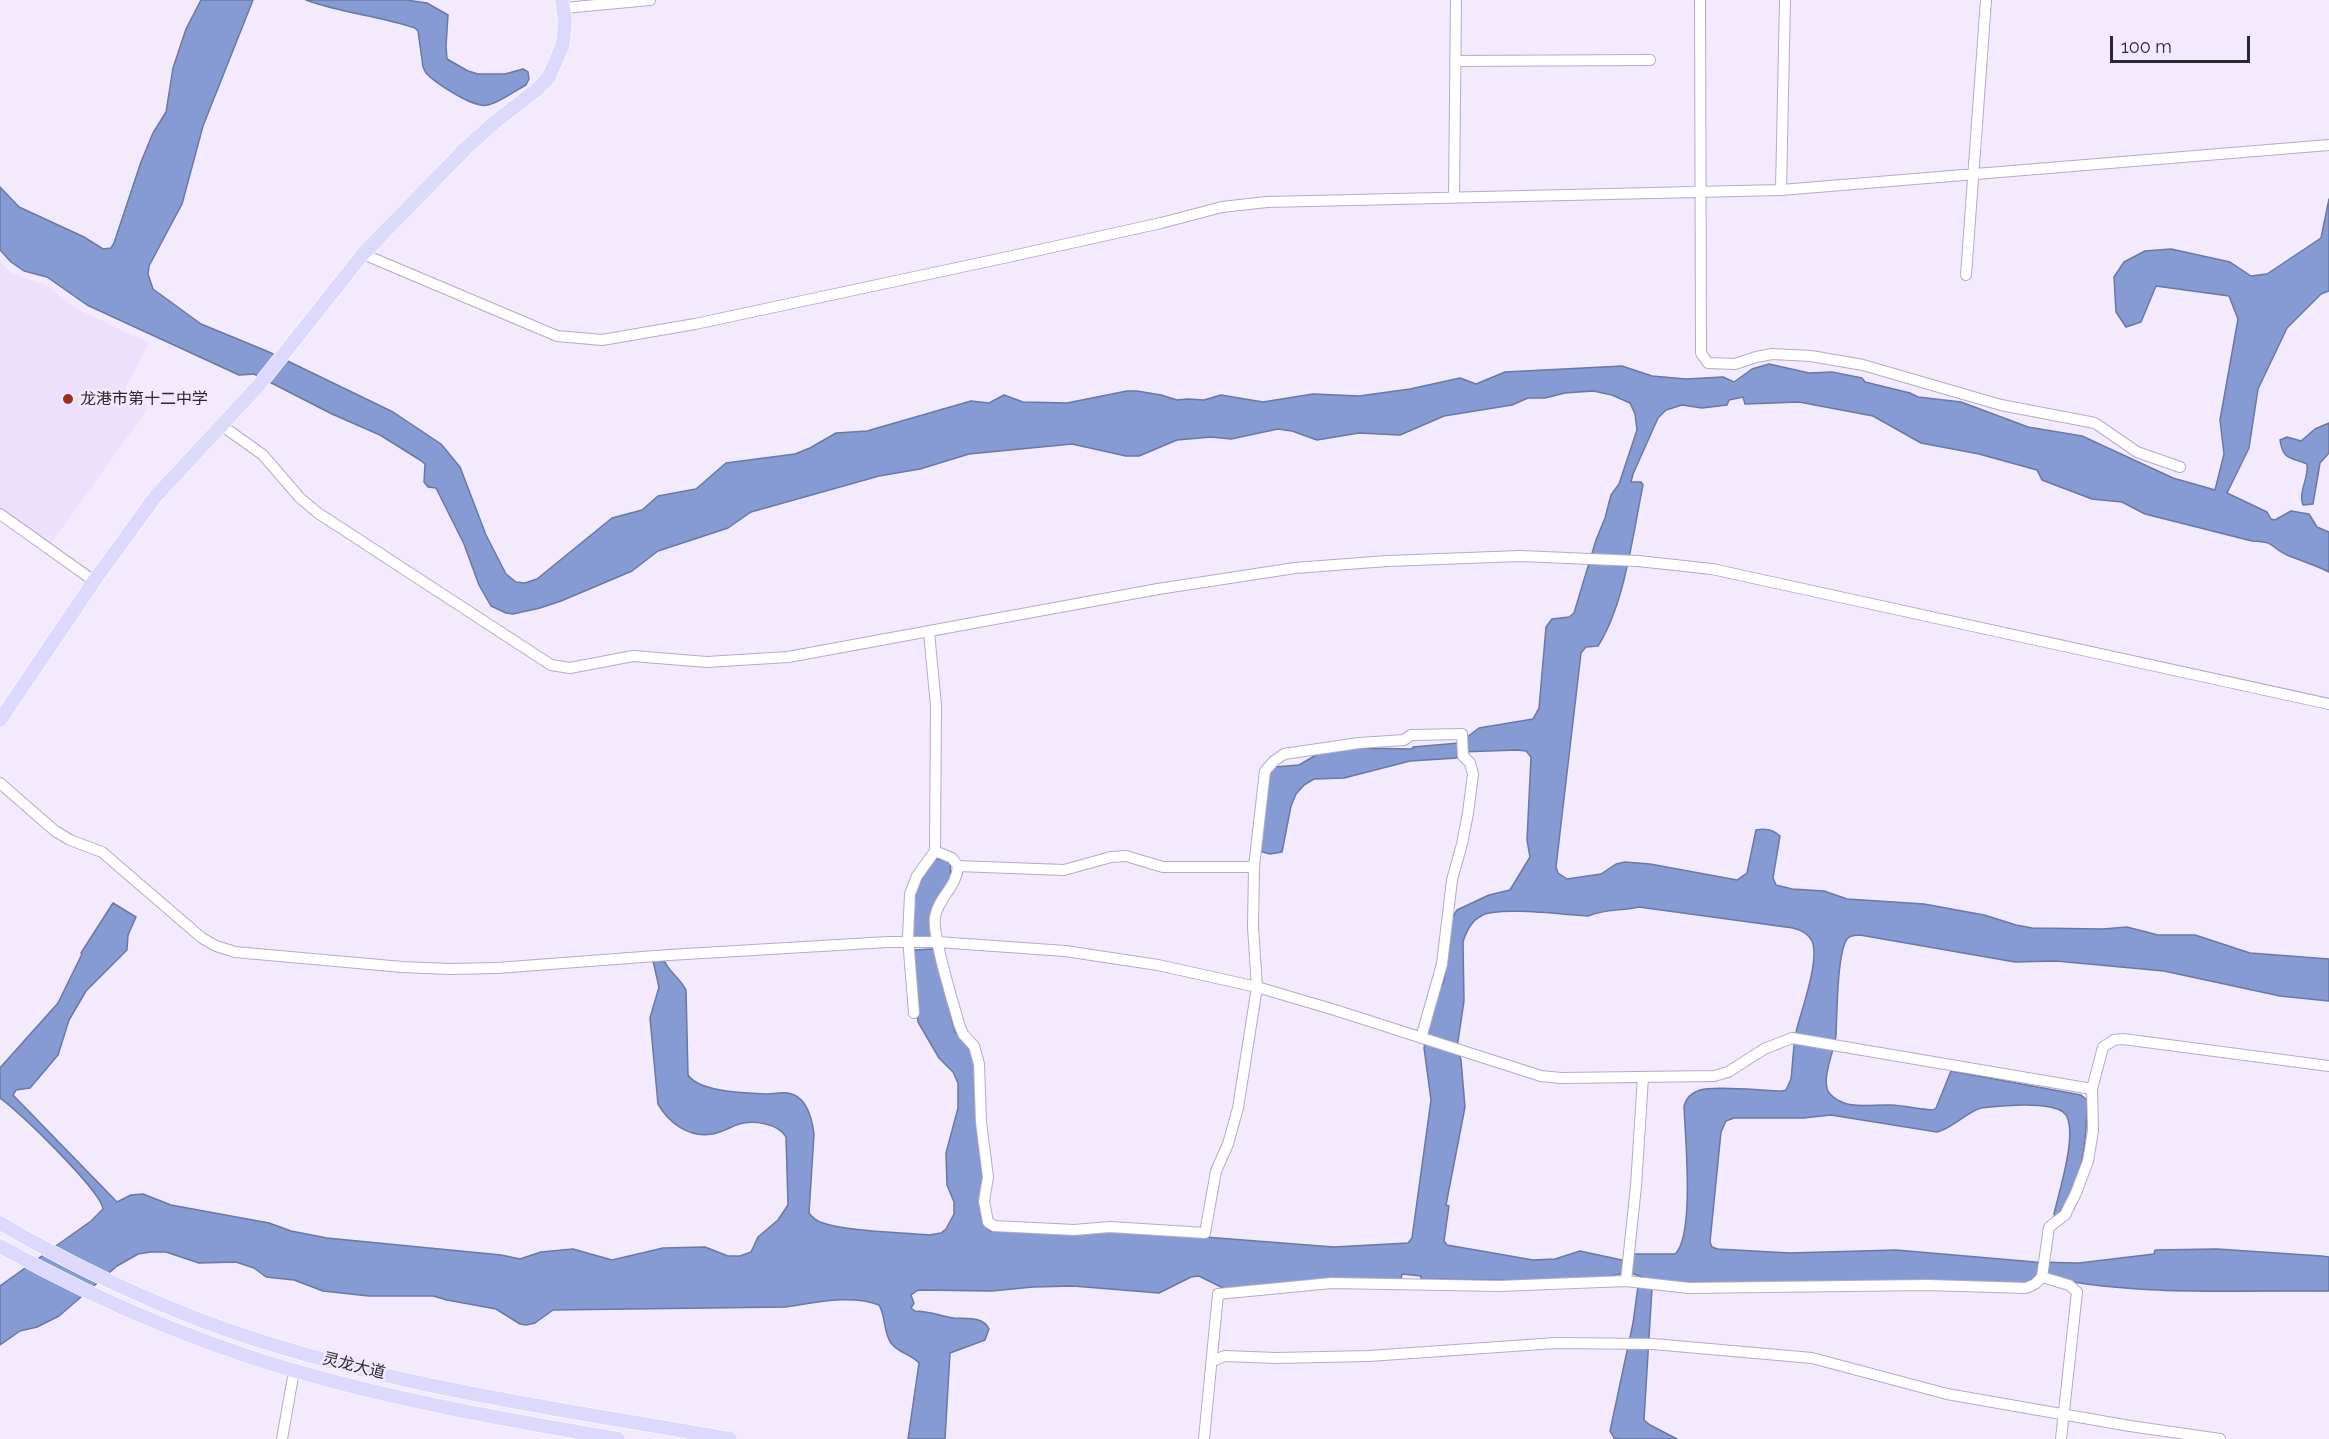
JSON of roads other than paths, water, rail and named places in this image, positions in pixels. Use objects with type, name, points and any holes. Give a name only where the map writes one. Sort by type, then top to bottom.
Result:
[{"type":"main road","points":[[0,720],[94,580],[155,496],[259,385],[363,254],[473,141],[535,92],[549,77],[563,44],[563,4]]},
{"type":"main road","name":"灵龙大道","points":[[0,1223],[114,1282],[209,1323],[276,1345],[355,1367],[460,1390],[730,1439]]},
{"type":"main road","name":"灵龙大道","points":[[0,1246],[99,1297],[202,1341],[294,1371],[423,1403],[618,1439]]},
{"type":"street","points":[[563,4],[650,0]]},
{"type":"street","points":[[1454,197],[1456,0]]},
{"type":"street","points":[[1700,0],[1701,353],[1708,363],[1735,364],[1772,354],[1811,356],[1863,365],[2001,405],[2095,423],[2137,452],[2180,467]]},
{"type":"street","points":[[1781,190],[1785,0]]},
{"type":"street","points":[[1966,275],[1986,0]]},
{"type":"street","points":[[1455,61],[1650,60]]},
{"type":"street","points":[[363,254],[557,336],[603,340],[695,324],[1161,223],[1222,207],[1267,202],[1781,190],[2329,145]]},
{"type":"street","points":[[221,425],[263,454],[300,498],[318,513],[555,666],[570,668],[633,656],[707,662],[767,660],[929,633],[1158,589],[1295,568],[1387,561],[1520,556],[1638,561],[1733,573],[2329,704]]},
{"type":"street","points":[[0,514],[94,580]]},
{"type":"street","points":[[914,1013],[909,943],[912,888],[917,876],[936,851],[936,706],[929,633]]},
{"type":"street","points":[[936,851],[952,858],[958,866],[954,884],[936,914],[935,925],[959,1024],[963,1034],[974,1046],[979,1064],[981,1122],[988,1177],[984,1201],[985,1215],[991,1224],[1005,1228],[1074,1230],[1110,1227],[1205,1233],[1216,1171],[1228,1143],[1238,1108],[1257,987],[1253,927],[1254,867],[1265,771],[1279,757],[1305,750],[1404,740],[1411,735],[1462,734],[1463,756],[1470,764],[1473,774],[1468,813],[1452,880],[1442,964],[1422,1039]]},
{"type":"street","points":[[0,783],[55,831],[70,840],[102,852],[209,942],[235,952],[402,967],[497,968],[746,950],[938,942],[1107,956],[1169,967],[1257,987],[1541,1076],[1561,1078],[1721,1074],[1735,1068],[1764,1049],[1792,1038],[2092,1089]]},
{"type":"street","points":[[958,866],[1064,870],[1112,857],[1126,856],[1163,867],[1254,867]]},
{"type":"street","points":[[1204,1439],[1218,1294],[1331,1283],[1498,1286],[1626,1277],[1689,1288],[1928,1285],[2026,1288],[2042,1278],[2049,1227],[2065,1215],[2088,1161],[2093,1131],[2092,1089],[2103,1047],[2109,1041],[2118,1039],[2329,1066]]},
{"type":"street","points":[[1626,1277],[1636,1186],[1643,1077]]},
{"type":"street","points":[[2042,1278],[2069,1285],[2077,1292],[2061,1439]]},
{"type":"street","points":[[1212,1361],[1225,1356],[1276,1358],[1347,1356],[1557,1343],[1653,1344],[1812,1358],[1947,1394],[2130,1426],[2220,1439]]},
{"type":"street","points":[[282,1439],[294,1371]]},
{"type":"water","points":[[201,0],[253,0],[203,126],[182,204],[149,266],[148,274],[153,289],[201,324],[269,352],[393,412],[441,444],[460,467],[486,535],[506,574],[516,582],[525,583],[537,579],[612,518],[642,510],[658,496],[696,489],[726,463],[795,454],[836,433],[867,431],[971,401],[989,403],[1004,395],[1023,402],[1067,403],[1137,391],[1177,400],[1204,400],[1221,395],[1263,402],[1313,394],[1359,396],[1410,389],[1460,378],[1476,384],[1505,372],[1622,366],[1652,376],[1686,379],[1723,377],[1734,382],[1752,369],[1769,364],[1809,373],[1832,372],[1862,378],[1865,382],[1918,397],[1961,402],[2028,427],[2082,436],[2173,478],[2215,490],[2224,454],[2220,420],[2238,319],[2229,296],[2156,286],[2141,322],[2126,327],[2116,312],[2114,277],[2124,262],[2145,251],[2171,249],[2230,262],[2251,276],[2267,274],[2321,238],[2329,199],[2329,291],[2321,294],[2287,328],[2258,389],[2249,448],[2227,493],[2267,512],[2271,519],[2275,520],[2291,511],[2309,514],[2317,527],[2329,532],[2329,572],[2287,555],[2265,542],[2252,541],[2145,514],[2122,502],[2092,499],[2042,480],[2037,470],[1979,454],[1921,443],[1873,416],[1799,402],[1745,404],[1743,397],[1729,400],[1727,405],[1702,408],[1682,405],[1666,410],[1658,418],[1633,474],[1631,482],[1641,482],[1643,485],[1627,568],[1615,610],[1598,646],[1586,647],[1581,653],[1556,867],[1558,873],[1567,879],[1601,874],[1616,864],[1625,862],[1650,864],[1737,880],[1747,873],[1756,830],[1766,829],[1780,836],[1773,878],[1776,885],[1792,889],[1824,891],[1847,899],[1924,904],[1984,915],[2032,928],[2127,927],[2158,935],[2195,935],[2250,953],[2329,959],[2329,1001],[2280,996],[2164,971],[2056,961],[2015,962],[1860,935],[1851,936],[1844,946],[1839,971],[1836,1035],[1826,1082],[1830,1094],[1843,1103],[1851,1105],[1891,1105],[1933,1110],[1936,1108],[1951,1071],[2081,1095],[2087,1100],[2086,1129],[2082,1162],[2072,1193],[2055,1217],[2067,1161],[2070,1131],[2068,1119],[2063,1112],[2046,1106],[1981,1108],[1937,1132],[1831,1115],[1803,1118],[1734,1118],[1726,1121],[1721,1132],[1710,1242],[1712,1247],[1718,1249],[1789,1253],[1896,1250],[2035,1262],[2079,1263],[2154,1254],[2155,1250],[2217,1249],[2321,1256],[2329,1257],[2329,1291],[2145,1289],[2109,1287],[2037,1275],[2026,1283],[1997,1284],[1701,1284],[1647,1279],[1629,1272],[1606,1277],[1538,1281],[1421,1279],[1421,1276],[1402,1274],[1400,1284],[1225,1289],[1199,1276],[1191,1277],[1159,1293],[1073,1286],[992,1291],[918,1290],[911,1295],[914,1303],[911,1308],[915,1311],[978,1320],[989,1329],[985,1340],[950,1353],[945,1439],[908,1439],[919,1363],[891,1343],[879,1305],[857,1300],[832,1300],[786,1307],[553,1310],[535,1323],[526,1325],[520,1324],[496,1309],[433,1296],[369,1296],[323,1291],[294,1280],[266,1277],[254,1268],[236,1262],[199,1263],[166,1252],[151,1252],[138,1254],[117,1266],[59,1316],[37,1327],[20,1331],[0,1345],[0,1286],[91,1221],[103,1209],[89,1186],[75,1170],[0,1098],[0,1068],[58,1003],[81,953],[113,903],[136,917],[128,935],[127,950],[86,991],[69,1020],[58,1055],[30,1088],[16,1090],[13,1095],[117,1202],[131,1195],[143,1194],[171,1205],[269,1223],[291,1231],[327,1238],[501,1255],[520,1259],[541,1252],[573,1249],[612,1260],[663,1248],[705,1247],[728,1256],[740,1256],[751,1252],[758,1237],[778,1220],[788,1205],[786,1137],[777,1128],[751,1122],[715,1133],[695,1134],[680,1128],[663,1111],[658,1104],[650,1018],[659,987],[653,961],[665,962],[686,990],[688,1075],[694,1081],[712,1088],[735,1092],[788,1093],[800,1098],[804,1103],[812,1121],[814,1134],[809,1213],[812,1217],[820,1222],[858,1230],[929,1235],[941,1233],[946,1229],[954,1214],[954,1202],[947,1185],[946,1153],[958,1108],[958,1083],[953,1072],[939,1058],[918,1022],[913,950],[934,949],[955,1032],[975,1058],[983,1173],[981,1201],[985,1224],[990,1231],[1071,1233],[1114,1230],[1334,1247],[1408,1243],[1412,1238],[1431,1100],[1424,1048],[1436,994],[1444,982],[1450,922],[1457,910],[1489,895],[1510,890],[1530,857],[1527,840],[1531,757],[1526,751],[1517,750],[1460,752],[1457,758],[1410,761],[1344,778],[1314,779],[1296,794],[1291,806],[1282,852],[1270,854],[1259,851],[1269,774],[1275,767],[1299,765],[1323,751],[1354,748],[1412,749],[1413,747],[1459,743],[1479,728],[1533,719],[1539,708],[1546,627],[1552,619],[1569,617],[1574,613],[1611,495],[1619,484],[1637,430],[1635,414],[1630,403],[1612,395],[1593,391],[1565,393],[1545,398],[1528,398],[1512,405],[1444,416],[1400,435],[1359,433],[1317,440],[1292,431],[1278,429],[1231,439],[1211,437],[1177,440],[1139,456],[1126,456],[1072,444],[969,454],[920,469],[879,476],[751,512],[728,528],[658,551],[632,571],[561,601],[513,614],[506,613],[491,606],[479,585],[464,544],[436,488],[428,487],[424,482],[425,464],[420,460],[380,435],[332,414],[254,374],[239,375],[87,305],[47,277],[24,271],[0,250],[0,187],[19,207],[84,237],[103,249],[111,248],[141,162],[153,133],[166,112],[173,68],[186,29]],"holes":[[[1639,907],[1793,928],[1804,932],[1812,941],[1814,960],[1796,1034],[1791,1079],[1786,1090],[1782,1091],[1707,1089],[1697,1091],[1688,1098],[1684,1106],[1687,1207],[1681,1244],[1675,1254],[1632,1254],[1631,1262],[1580,1251],[1555,1259],[1533,1260],[1447,1245],[1444,1241],[1449,1206],[1446,1205],[1465,1107],[1461,1060],[1457,1048],[1464,1001],[1463,942],[1474,921],[1489,913],[1532,912],[1588,916],[1600,912]]]},
{"type":"water","points":[[306,0],[406,0],[427,3],[448,15],[447,59],[478,74],[505,74],[523,69],[528,72],[529,79],[526,85],[498,101],[488,105],[474,103],[446,89],[426,73],[423,67],[418,31],[415,28]]},
{"type":"water","points":[[2329,423],[2329,453],[2320,463],[2313,504],[2303,505],[2302,495],[2307,464],[2286,455],[2280,440],[2287,437],[2301,441],[2315,429]]},
{"type":"water","points":[[937,859],[946,860],[950,864],[951,879],[933,937],[913,938],[917,889],[928,867]]},
{"type":"water","points":[[1638,1286],[1652,1288],[1644,1420],[1677,1439],[1618,1439],[1614,1438],[1610,1431],[1633,1323]]},
{"type":"place","name":"龙港市第十二中学","points":[[68,399]]}]
